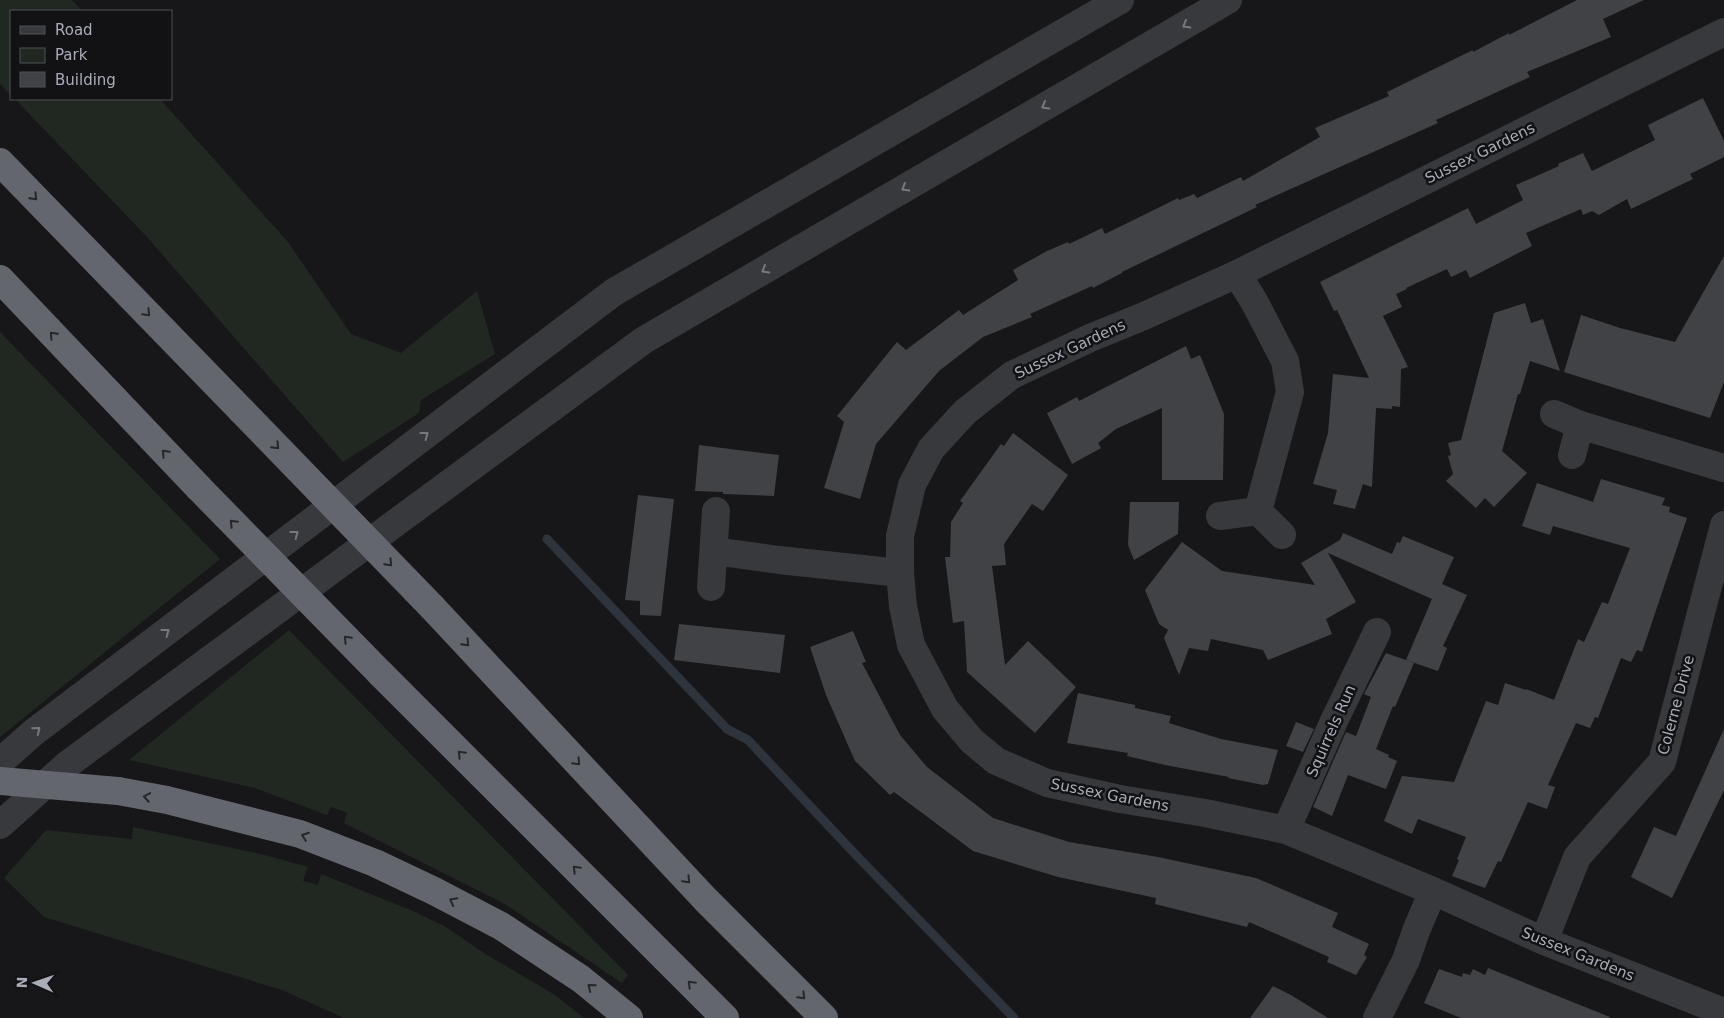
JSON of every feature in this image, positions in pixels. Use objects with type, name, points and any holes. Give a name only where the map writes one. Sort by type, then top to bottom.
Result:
[{"type":"highway","points":[[0,162],[432,607],[706,900],[824,1018]]},
{"type":"highway","points":[[0,278],[199,488],[381,674],[725,1018]]},
{"type":"highway","points":[[0,781],[118,791],[176,802],[300,834],[375,863],[501,926],[581,979],[629,1018]]},
{"type":"street","points":[[0,762],[34,732],[614,292],[1120,0]]},
{"type":"street","points":[[0,825],[68,764],[644,340],[1228,0]]},
{"type":"street","name":"Sussex Gardens","points":[[1724,32],[1237,274],[1090,338],[1012,375],[965,412],[931,449],[912,485],[900,536],[900,573],[903,606],[911,644],[945,709],[972,741],[996,761],[1047,784],[1286,830],[1433,891],[1544,941],[1724,1012]]},
{"type":"street","points":[[1237,274],[1255,303],[1285,361],[1290,392],[1258,511]]},
{"type":"street","points":[[1554,414],[1580,425],[1724,468]]},
{"type":"street","points":[[1572,454],[1580,425]]},
{"type":"street","points":[[711,587],[716,511]]},
{"type":"street","points":[[1220,516],[1258,511]]},
{"type":"street","points":[[1258,511],[1282,536]]},
{"type":"street","name":"Colerne Drive","points":[[1544,941],[1577,857],[1662,762],[1724,525]]},
{"type":"street","points":[[714,551],[900,573]]},
{"type":"street","name":"Squirrels Run","points":[[1286,830],[1376,632]]},
{"type":"street","points":[[1377,1018],[1406,960],[1433,891]]},
{"type":"green space","points":[[0,0],[72,0],[81,10],[10,10],[10,94],[0,84]]},
{"type":"green space","points":[[16,100],[161,100],[288,242],[351,334],[401,353],[477,291],[495,354],[421,400],[419,413],[343,462],[147,237]]},
{"type":"green space","points":[[0,332],[220,559],[0,737]]},
{"type":"green space","points":[[289,630],[628,975],[622,983],[505,904],[344,823],[347,813],[331,807],[327,815],[255,788],[129,760]]},
{"type":"green space","points":[[133,827],[265,855],[308,867],[303,881],[318,885],[321,874],[413,911],[446,927],[487,955],[555,995],[584,1018],[344,1018],[282,990],[44,917],[4,878],[46,830],[132,839]]},
{"type":"building","points":[[1577,0],[1644,0],[1603,19],[1611,37],[1527,72],[1530,77],[1436,120],[1438,123],[1255,205],[1257,207],[1122,272],[1093,288],[1092,286],[1030,314],[1032,317],[983,337],[939,371],[876,444],[860,499],[824,488],[844,422],[837,416],[897,342],[906,350],[959,310],[963,315],[1018,280],[1013,270],[1047,251],[1068,242],[1069,244],[1102,228],[1105,234],[1178,198],[1179,200],[1194,194],[1197,198],[1241,177],[1243,181],[1320,137],[1315,128],[1389,96],[1387,92],[1509,33],[1509,35]]},
{"type":"building","points":[[1703,98],[1724,141],[1724,157],[1690,174],[1693,179],[1631,209],[1627,199],[1599,215],[1592,211],[1583,215],[1581,209],[1526,233],[1532,246],[1470,278],[1466,270],[1451,277],[1447,269],[1396,294],[1402,307],[1383,316],[1408,367],[1401,369],[1400,407],[1392,406],[1392,409],[1376,408],[1372,487],[1363,484],[1355,509],[1333,504],[1337,490],[1313,484],[1328,433],[1333,374],[1369,378],[1337,310],[1334,311],[1320,282],[1468,208],[1476,224],[1523,200],[1516,185],[1583,153],[1592,171],[1655,140],[1648,125]]},
{"type":"building","points":[[1724,256],[1724,382],[1710,418],[1564,372],[1581,315],[1620,328],[1675,342]]},
{"type":"building","points":[[1525,303],[1531,323],[1543,319],[1560,371],[1530,361],[1520,394],[1518,394],[1502,451],[1527,473],[1494,507],[1485,498],[1476,508],[1446,481],[1453,474],[1448,456],[1451,455],[1448,443],[1461,440],[1494,313]]},
{"type":"building","points":[[1186,346],[1191,359],[1200,355],[1224,414],[1223,480],[1162,480],[1162,408],[1116,429],[1098,443],[1101,448],[1072,464],[1047,413],[1077,397],[1079,401]]},
{"type":"building","points":[[1013,433],[1068,475],[1043,511],[1032,504],[1004,544],[1006,565],[992,566],[1005,665],[1028,641],[1076,687],[1035,733],[967,672],[964,621],[953,623],[945,557],[950,557],[951,522],[963,503],[960,501],[1001,444],[1004,446]]},
{"type":"building","points":[[699,445],[779,455],[774,496],[695,491]]},
{"type":"building","points":[[1601,479],[1665,498],[1662,505],[1670,507],[1669,512],[1687,518],[1642,652],[1637,650],[1631,662],[1621,658],[1598,718],[1595,717],[1590,728],[1576,723],[1548,785],[1555,787],[1547,809],[1528,802],[1501,862],[1498,861],[1485,888],[1452,876],[1466,837],[1418,819],[1412,834],[1384,821],[1402,776],[1454,782],[1486,701],[1498,705],[1505,683],[1554,700],[1578,639],[1584,642],[1602,602],[1608,604],[1630,548],[1553,526],[1550,535],[1522,526],[1537,483],[1593,502]]},
{"type":"building","points":[[638,495],[674,499],[661,616],[640,615],[640,601],[625,600]]},
{"type":"building","points":[[1130,502],[1179,502],[1178,534],[1134,560],[1128,545]]},
{"type":"building","points":[[1343,533],[1392,554],[1397,542],[1400,543],[1403,536],[1454,557],[1442,584],[1467,595],[1443,646],[1447,648],[1438,671],[1406,660],[1432,599],[1328,553],[1356,602],[1326,619],[1332,634],[1268,660],[1263,650],[1211,639],[1208,651],[1189,648],[1179,675],[1164,638],[1168,630],[1159,624],[1145,590],[1182,542],[1222,571],[1315,585],[1301,563],[1340,540]]},
{"type":"building","points":[[679,624],[785,635],[780,673],[674,660]]},
{"type":"building","points":[[853,631],[866,662],[862,663],[900,735],[927,767],[993,818],[1069,842],[1158,857],[1256,878],[1338,913],[1332,927],[1369,944],[1364,955],[1367,957],[1356,975],[1327,962],[1329,957],[1249,922],[1247,927],[1155,904],[1156,898],[1058,877],[973,851],[894,792],[890,795],[855,761],[826,695],[810,647]]},
{"type":"building","points":[[1386,653],[1414,663],[1395,707],[1393,706],[1376,749],[1397,761],[1386,789],[1348,775],[1332,816],[1313,807],[1346,732],[1356,736],[1371,697],[1364,694]]},
{"type":"building","points":[[1078,693],[1135,705],[1135,708],[1171,716],[1169,723],[1221,739],[1278,750],[1268,784],[1263,785],[1165,765],[1127,756],[1128,753],[1067,743]]},
{"type":"building","points":[[1296,722],[1314,729],[1303,752],[1286,746]]},
{"type":"building","points":[[1724,729],[1724,790],[1672,898],[1631,877],[1654,827],[1676,836]]},
{"type":"building","points":[[1488,968],[1610,1018],[1461,1018],[1424,1003],[1439,969],[1462,977],[1463,973],[1470,975],[1473,969],[1485,975]]},
{"type":"building","points":[[1273,986],[1291,995],[1328,1018],[1250,1018]]},
{"type":"waterway","points":[[547,539],[727,729],[748,740],[855,854],[1014,1018]]}]
